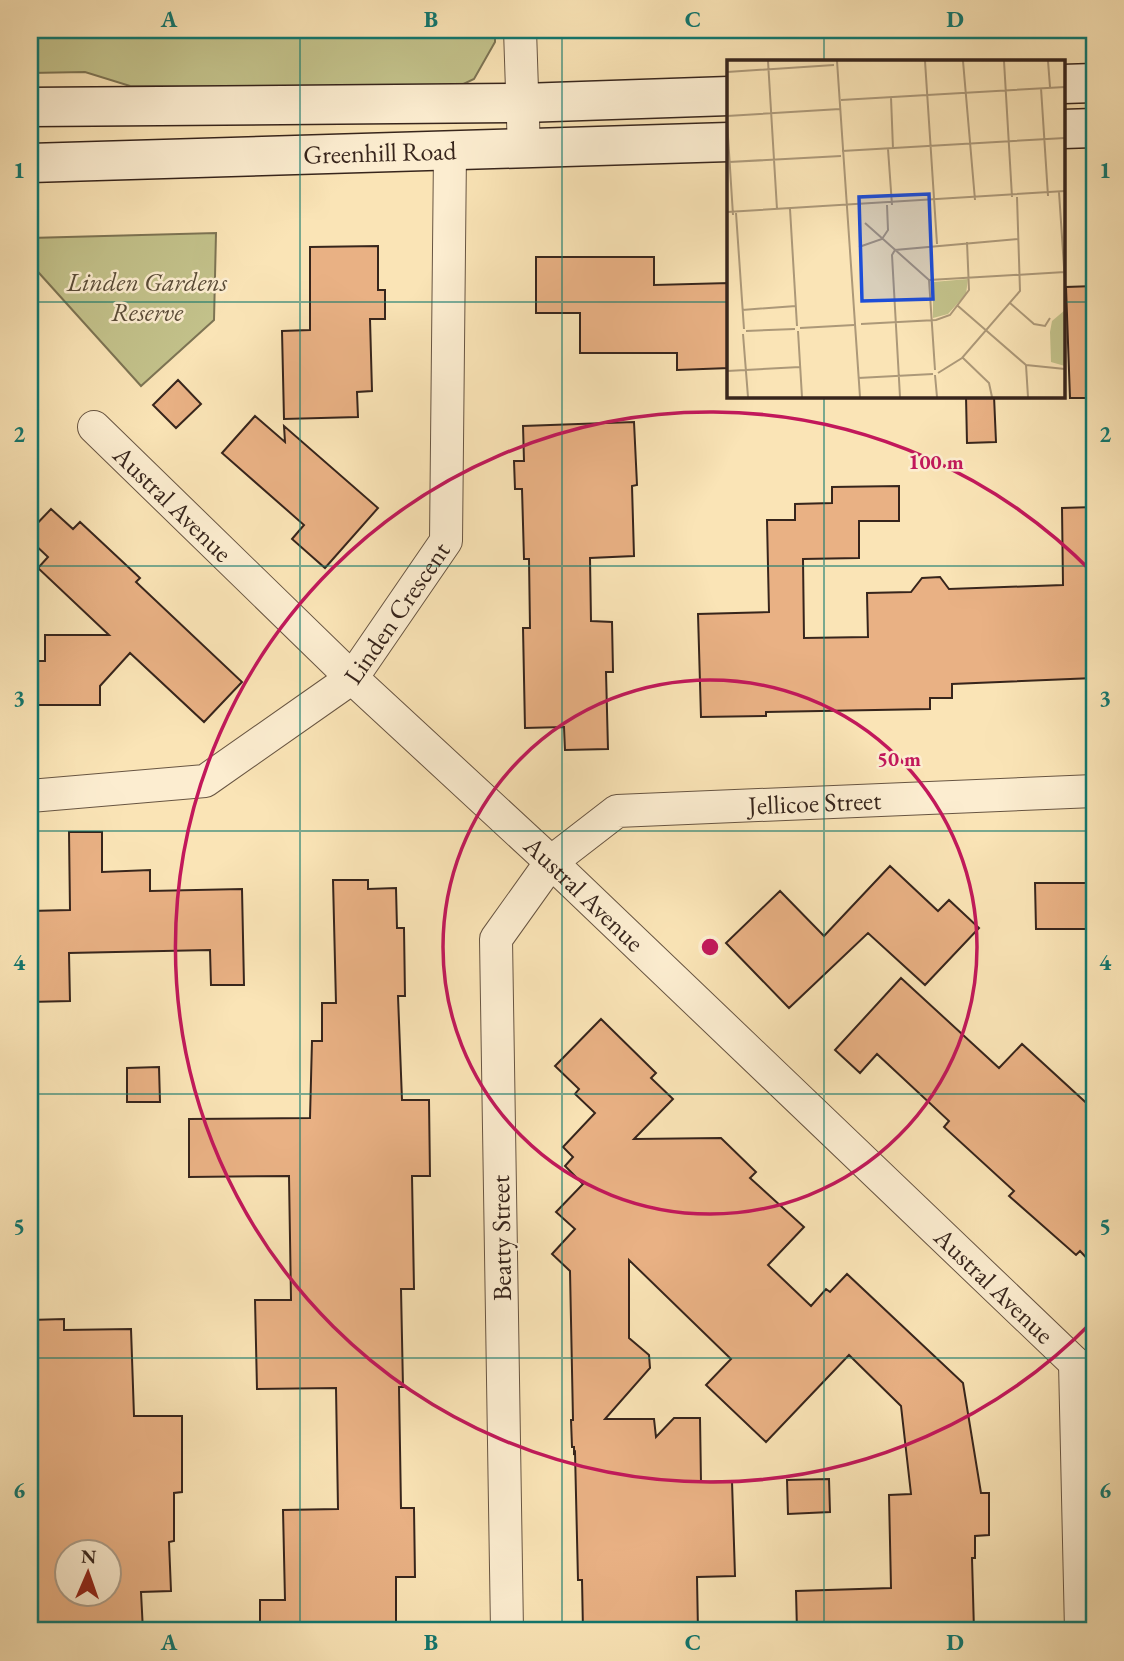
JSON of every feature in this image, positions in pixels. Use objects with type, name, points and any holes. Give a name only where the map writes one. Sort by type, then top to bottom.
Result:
[{"type":"main road","points":[[1064,84],[1094,83]]},
{"type":"main road","name":"Greenhill Road","points":[[30,107],[523,103],[727,96]]},
{"type":"main road","points":[[1064,130],[1094,128]]},
{"type":"main road","name":"Greenhill Road","points":[[30,163],[727,142]]},
{"type":"street","points":[[520,30],[524,150]]},
{"type":"street","name":"Linden Crescent","points":[[30,796],[205,781],[352,678],[446,541],[450,152]]},
{"type":"street","name":"Austral Avenue","points":[[94,427],[352,678],[1084,1362]]},
{"type":"street","name":"Jellicoe Street","points":[[551,862],[617,811],[1094,791]]},
{"type":"street","name":"Beatty Street","points":[[507,1631],[496,939],[551,862]]},
{"type":"street","points":[[1081,1631],[1084,1362]]},
{"type":"green space","points":[[30,30],[495,30],[495,42],[474,79],[453,89],[130,86],[85,72],[30,73]]},
{"type":"green space","name":"Linden Gardens Reserve","points":[[216,233],[214,320],[141,386],[30,263],[30,238]]},
{"type":"building","points":[[378,246],[378,290],[385,290],[385,319],[370,319],[372,391],[357,392],[358,417],[284,419],[282,331],[310,330],[310,247]]},
{"type":"building","points":[[536,257],[654,257],[654,285],[727,283],[727,368],[677,370],[677,353],[580,353],[580,313],[536,313]]},
{"type":"building","points":[[1094,286],[1094,398],[1070,398],[1066,287]]},
{"type":"building","points":[[178,380],[201,404],[176,428],[153,405]]},
{"type":"building","points":[[966,397],[994,397],[996,442],[967,443]]},
{"type":"building","points":[[255,416],[285,442],[284,426],[378,508],[325,568],[292,539],[304,525],[222,453]]},
{"type":"building","points":[[634,422],[637,485],[632,486],[634,556],[590,558],[591,621],[612,622],[613,672],[606,672],[608,749],[565,750],[564,727],[525,728],[523,628],[530,628],[529,559],[524,559],[522,489],[515,489],[514,461],[524,461],[523,426]]},
{"type":"building","points":[[899,486],[899,521],[859,521],[859,558],[803,559],[804,638],[868,637],[867,593],[911,592],[922,578],[940,577],[949,589],[1063,585],[1062,508],[1094,507],[1094,678],[952,684],[952,698],[930,698],[930,709],[766,712],[766,716],[701,717],[698,614],[769,612],[767,520],[795,520],[795,504],[832,503],[832,487]]},
{"type":"building","points":[[51,509],[73,529],[80,522],[140,578],[136,582],[242,682],[204,722],[130,653],[100,686],[100,705],[30,705],[30,661],[45,661],[45,635],[109,635],[38,568],[48,557],[30,540],[30,531]]},
{"type":"building","points":[[69,832],[102,832],[102,872],[150,870],[150,891],[242,889],[244,985],[211,985],[210,950],[69,953],[70,1001],[30,1002],[30,911],[70,910]]},
{"type":"building","points":[[890,866],[938,911],[949,900],[979,928],[925,985],[868,933],[789,1008],[726,943],[780,891],[824,936]]},
{"type":"building","points":[[333,880],[368,880],[368,889],[396,888],[397,928],[404,928],[405,996],[398,996],[402,1100],[429,1100],[430,1176],[412,1176],[414,1289],[401,1289],[401,1508],[414,1508],[415,1577],[396,1577],[396,1631],[260,1631],[260,1600],[285,1600],[283,1510],[338,1509],[336,1388],[257,1389],[255,1300],[291,1300],[289,1176],[189,1177],[189,1119],[310,1118],[312,1041],[322,1041],[322,1003],[336,1003]]},
{"type":"building","points":[[1035,883],[1094,883],[1094,929],[1036,929]]},
{"type":"building","points":[[901,978],[999,1068],[1022,1044],[1094,1110],[1094,1266],[1080,1251],[1076,1255],[1009,1196],[1014,1191],[944,1127],[949,1121],[877,1054],[860,1073],[835,1050]]},
{"type":"building","points":[[601,1019],[656,1073],[651,1078],[673,1099],[634,1139],[721,1138],[756,1172],[750,1178],[804,1227],[768,1265],[811,1306],[826,1289],[830,1292],[847,1274],[963,1383],[981,1493],[989,1493],[989,1535],[975,1536],[975,1558],[972,1558],[974,1631],[797,1631],[796,1591],[891,1588],[889,1495],[911,1494],[901,1406],[849,1355],[766,1442],[706,1385],[731,1359],[629,1260],[629,1338],[649,1355],[650,1368],[605,1419],[654,1419],[656,1437],[674,1418],[700,1418],[701,1482],[732,1481],[735,1576],[697,1577],[698,1631],[583,1631],[582,1580],[578,1580],[575,1452],[572,1447],[571,1420],[570,1271],[552,1254],[575,1229],[556,1212],[583,1184],[565,1166],[573,1157],[563,1147],[595,1113],[575,1094],[579,1089],[555,1066]]},
{"type":"building","points":[[159,1067],[160,1102],[127,1102],[127,1068]]},
{"type":"building","points":[[64,1319],[64,1330],[131,1329],[134,1416],[182,1416],[182,1492],[174,1493],[174,1541],[169,1542],[171,1591],[141,1592],[143,1631],[30,1631],[30,1320]]},
{"type":"building","points":[[829,1479],[830,1512],[788,1514],[787,1480]]}]
